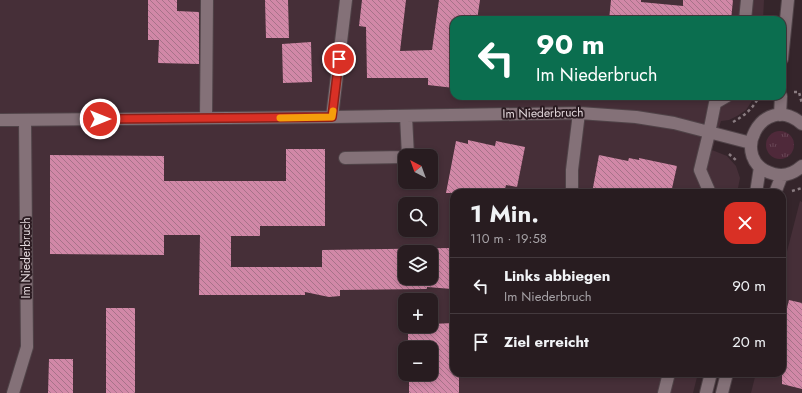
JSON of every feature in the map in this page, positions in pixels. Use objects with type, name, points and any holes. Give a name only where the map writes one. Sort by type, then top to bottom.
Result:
[{"type":"street","points":[[206,118],[207,0]]},
{"type":"street","points":[[332,117],[346,0]]},
{"type":"street","points":[[745,16],[747,0]]},
{"type":"street","points":[[786,16],[788,0]]},
{"type":"street","points":[[708,189],[700,170],[710,133],[715,103],[720,100]]},
{"type":"street","points":[[780,115],[781,100]]},
{"type":"street","points":[[572,189],[572,170],[579,112]]},
{"type":"street","name":"Im Niederbruch","points":[[0,120],[406,116],[579,112],[636,116],[674,123],[751,143]]},
{"type":"street","points":[[802,124],[790,117],[780,115],[770,117],[763,121],[754,132],[751,143],[752,156],[760,167],[772,174],[782,175],[793,173],[802,166]]},
{"type":"street","points":[[406,116],[408,149]]},
{"type":"street","name":"Im Niederbruch","points":[[13,393],[26,347],[25,120]]},
{"type":"street","points":[[345,158],[398,157]]},
{"type":"street","points":[[757,189],[760,167]]},
{"type":"street","points":[[777,189],[782,175]]},
{"type":"street","points":[[664,393],[668,377]]},
{"type":"street","points":[[706,393],[710,377]]},
{"type":"street","points":[[722,393],[726,377]]},
{"type":"shaded area","points":[[0,0],[764,0],[763,16],[450,16],[450,100],[752,100],[746,110],[729,120],[721,121],[712,150],[727,156],[736,166],[740,178],[738,189],[450,189],[450,377],[697,377],[693,393],[0,393]]},
{"type":"shaded area","points":[[800,201],[802,202],[802,393],[751,393],[755,377],[786,377],[786,255]]},
{"type":"green space","points":[[780,131],[790,135],[794,145],[790,155],[780,159],[770,155],[766,145],[770,135]]},
{"type":"building","points":[[148,0],[177,0],[177,11],[199,12],[199,64],[158,63],[159,40],[148,40]]},
{"type":"building","points":[[265,0],[288,0],[289,38],[266,38]]},
{"type":"building","points":[[362,0],[406,0],[400,51],[432,50],[439,0],[480,0],[478,16],[450,16],[450,88],[428,85],[428,78],[367,78],[366,27],[359,26]]},
{"type":"building","points":[[611,0],[641,0],[641,2],[683,6],[683,0],[733,0],[731,16],[609,16]]},
{"type":"building","points":[[311,42],[312,82],[283,83],[282,44]]},
{"type":"building","points":[[468,140],[495,146],[496,141],[525,147],[517,187],[506,185],[505,189],[450,189],[450,193],[446,193],[456,141],[468,144]]},
{"type":"building","points":[[286,149],[325,149],[325,226],[260,226],[260,236],[231,236],[231,267],[322,267],[322,250],[398,249],[398,285],[438,285],[438,248],[450,248],[450,289],[427,287],[427,289],[340,290],[340,296],[329,297],[305,292],[305,295],[199,295],[200,235],[164,235],[164,255],[50,254],[50,155],[164,156],[164,181],[286,181]]},
{"type":"building","points":[[599,155],[628,161],[629,158],[639,160],[639,158],[677,166],[672,189],[593,189]]},
{"type":"building","points":[[789,300],[802,303],[802,389],[782,384],[782,377],[786,377],[786,312]]},
{"type":"building","points":[[106,308],[135,308],[135,393],[106,393]]},
{"type":"building","points":[[450,323],[450,377],[459,377],[459,393],[409,393],[409,381],[438,381],[438,341],[408,341],[408,333],[438,333],[438,324]]},
{"type":"building","points":[[49,359],[73,359],[73,393],[48,393]]},
{"type":"slow traffic","points":[[280,118],[332,117],[333,111]]},
{"type":"route","points":[[100,119],[332,117],[339,59]]}]
